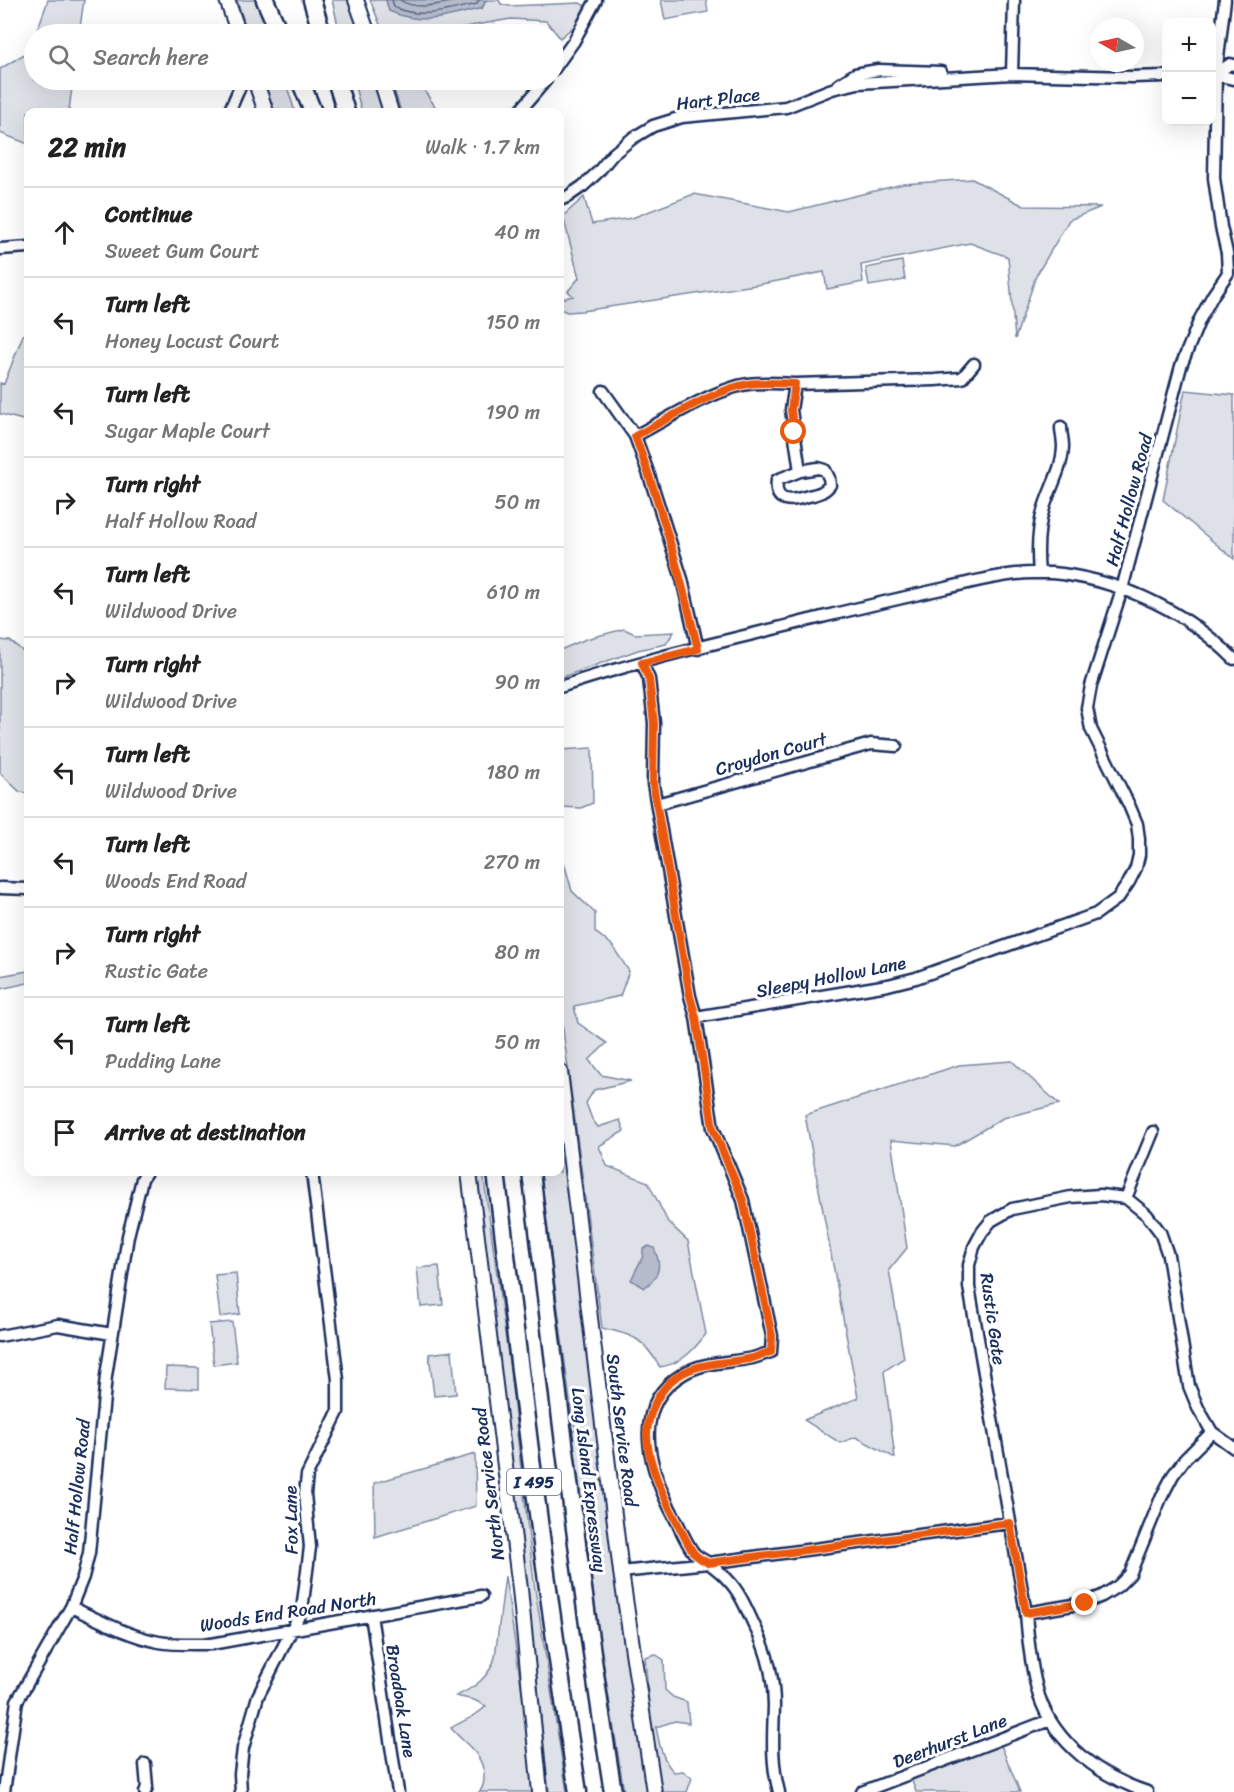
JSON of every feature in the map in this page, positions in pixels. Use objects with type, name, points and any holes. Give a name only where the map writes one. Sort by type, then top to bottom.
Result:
[{"type":"highway","points":[[265,0],[276,24]]},
{"type":"highway","points":[[275,0],[283,24]]},
{"type":"highway","points":[[312,0],[319,24]]},
{"type":"highway","points":[[323,0],[327,24]]},
{"type":"highway","points":[[305,90],[312,108]]},
{"type":"highway","points":[[339,90],[345,108]]},
{"type":"highway","name":"I 495","points":[[496,1176],[543,1554],[578,1792]]},
{"type":"highway","name":"Long Island Expressway","points":[[531,1176],[577,1550],[613,1792]]},
{"type":"main road","points":[[227,0],[235,24]]},
{"type":"main road","points":[[356,0],[364,24]]},
{"type":"main road","points":[[258,90],[265,108]]},
{"type":"main road","points":[[384,90],[390,108]]},
{"type":"main road","name":"South Service Road","points":[[564,1105],[621,1572],[654,1792]]},
{"type":"main road","name":"North Service Road","points":[[469,1176],[520,1589],[540,1792]]},
{"type":"street","points":[[564,55],[596,0]]},
{"type":"street","points":[[1012,75],[1014,0]]},
{"type":"street","name":"Half Hollow Road","points":[[1214,72],[1225,0]]},
{"type":"street","points":[[1216,73],[1230,64],[1234,65]]},
{"type":"street","points":[[1216,74],[1234,79]]},
{"type":"street","name":"Hart Place","points":[[564,198],[583,186],[613,154],[633,138],[653,126],[682,117],[786,107],[832,89],[858,83],[1012,75],[1162,76]]},
{"type":"street","points":[[231,108],[239,90]]},
{"type":"street","points":[[522,108],[538,90]]},
{"type":"street","name":"Half Hollow Road","points":[[564,686],[604,672],[867,606],[1004,575],[1061,574],[1093,580],[1122,589],[1181,366],[1200,319],[1228,273],[1227,253],[1214,178],[1214,126]]},
{"type":"street","points":[[1,249],[24,247]]},
{"type":"street","points":[[635,436],[707,399],[746,384],[962,378],[974,364]]},
{"type":"street","points":[[795,384],[791,410],[800,471]]},
{"type":"street","points":[[603,391],[635,436],[682,579],[698,649]]},
{"type":"street","points":[[1039,573],[1038,532],[1046,502],[1061,463],[1063,446],[1060,427]]},
{"type":"street","points":[[818,468],[825,470],[830,485],[825,492],[791,501],[784,500],[779,496],[776,488],[777,480],[800,471],[818,468]]},
{"type":"street","points":[[1122,589],[1151,600],[1185,618],[1218,643],[1234,659]]},
{"type":"street","name":"Sleepy Hollow Lane","points":[[696,1017],[888,985],[916,978],[1096,914],[1118,898],[1136,868],[1139,855],[1137,824],[1091,729],[1087,708],[1091,686],[1122,589]]},
{"type":"street","points":[[642,663],[649,679],[654,723],[653,784],[690,996],[696,1017],[713,1128],[743,1200],[772,1336],[771,1352],[753,1358],[701,1366],[672,1381],[659,1395],[651,1414],[647,1434],[655,1473],[673,1515],[694,1554],[729,1580],[758,1634],[772,1681],[774,1773],[779,1792]]},
{"type":"street","name":"Croydon Court","points":[[657,804],[871,744],[896,746]]},
{"type":"street","points":[[0,888],[24,889]]},
{"type":"street","points":[[1153,1132],[1126,1198],[1147,1215],[1160,1232],[1168,1254],[1189,1386],[1212,1432],[1234,1448]]},
{"type":"street","name":"Half Hollow Road","points":[[4,1792],[17,1701],[71,1607],[83,1577],[89,1553],[99,1430],[112,1334],[128,1236],[144,1176]]},
{"type":"street","name":"Fox Lane","points":[[241,1792],[240,1774],[243,1748],[258,1696],[302,1610],[310,1547],[305,1494],[307,1474],[339,1412],[338,1380],[312,1176]]},
{"type":"street","name":"Rustic Gate","points":[[1126,1198],[1100,1195],[1071,1197],[1012,1209],[991,1221],[974,1247],[969,1265],[969,1287],[1026,1613],[1029,1647],[1040,1697],[1050,1720],[1074,1750],[1092,1766],[1131,1787],[1147,1792]]},
{"type":"street","points":[[0,1336],[58,1325],[112,1334]]},
{"type":"street","points":[[1026,1613],[1085,1603],[1118,1586],[1130,1574],[1161,1498],[1173,1475],[1185,1459],[1212,1432]]},
{"type":"street","points":[[621,1572],[708,1563],[1010,1523]]},
{"type":"street","name":"Woods End Road North","points":[[71,1607],[109,1625],[158,1642],[211,1644],[480,1596]]},
{"type":"street","name":"Broadoak Lane","points":[[371,1615],[398,1792]]},
{"type":"street","name":"Deerhurst Lane","points":[[862,1792],[1050,1720]]},
{"type":"street","points":[[145,1764],[147,1787],[145,1792]]},
{"type":"shaded area","points":[[48,0],[84,0],[80,24],[40,24]]},
{"type":"shaded area","points":[[237,0],[259,0],[267,24],[245,24]]},
{"type":"shaded area","points":[[332,0],[349,0],[357,24],[338,24]]},
{"type":"shaded area","points":[[370,0],[386,0],[389,11],[482,9],[486,0],[499,0],[501,4],[509,6],[580,3],[587,7],[577,24],[564,35],[564,24],[548,24],[546,21],[511,19],[482,24],[380,24]]},
{"type":"shaded area","points":[[661,0],[706,0],[708,12],[665,20]]},
{"type":"shaded area","points":[[24,54],[24,90],[72,90],[69,108],[24,108],[24,142],[0,133],[0,69]]},
{"type":"shaded area","points":[[266,90],[288,90],[294,108],[273,108]]},
{"type":"shaded area","points":[[356,90],[376,90],[383,108],[361,108]]},
{"type":"shaded area","points":[[394,90],[424,90],[436,108],[400,108]]},
{"type":"shaded area","points":[[972,179],[1024,206],[1101,207],[1069,220],[1036,276],[1015,339],[1008,257],[970,243],[861,265],[863,282],[827,289],[824,272],[762,284],[582,311],[564,311],[564,298],[573,296],[568,291],[579,278],[564,215],[584,197],[592,224],[632,218],[694,194],[789,212],[903,184]]},
{"type":"shaded area","points":[[902,261],[905,280],[869,286],[866,268]]},
{"type":"shaded area","points":[[23,335],[23,420],[0,414],[0,383],[4,384]]},
{"type":"shaded area","points":[[1185,390],[1234,395],[1234,559],[1163,500]]},
{"type":"shaded area","points":[[624,629],[635,634],[674,632],[666,644],[638,650],[564,677],[564,648],[586,639]]},
{"type":"shaded area","points":[[0,640],[10,641],[24,652],[24,792],[20,792],[0,773]]},
{"type":"shaded area","points":[[592,748],[593,803],[581,808],[564,807],[564,750]]},
{"type":"shaded area","points":[[564,864],[572,891],[595,913],[595,932],[611,944],[629,971],[620,996],[574,1006],[578,1023],[607,1043],[589,1060],[601,1075],[631,1081],[594,1090],[586,1103],[598,1127],[620,1120],[624,1131],[599,1146],[607,1166],[648,1182],[668,1222],[688,1241],[706,1334],[686,1356],[660,1367],[637,1339],[602,1328],[564,1038]]},
{"type":"shaded area","points":[[24,972],[24,984],[0,989],[0,976]]},
{"type":"shaded area","points":[[1012,1061],[1059,1104],[1003,1118],[955,1146],[891,1140],[907,1248],[889,1270],[904,1358],[884,1371],[895,1458],[856,1437],[840,1443],[804,1420],[858,1398],[805,1115],[959,1065]]},
{"type":"shaded area","points":[[564,1154],[622,1623],[647,1792],[624,1792],[598,1630],[572,1431],[576,1430],[572,1417],[541,1176],[564,1176]]},
{"type":"shaded area","points":[[475,1176],[484,1176],[509,1362],[534,1582],[567,1792],[549,1792],[526,1581]]},
{"type":"shaded area","points":[[439,1266],[443,1305],[421,1307],[417,1268]]},
{"type":"shaded area","points":[[236,1273],[240,1314],[220,1317],[215,1275]]},
{"type":"shaded area","points":[[232,1322],[237,1362],[214,1365],[209,1324]]},
{"type":"shaded area","points":[[452,1351],[456,1394],[434,1396],[429,1354]]},
{"type":"shaded area","points":[[166,1367],[199,1368],[199,1389],[165,1388]]},
{"type":"shaded area","points":[[475,1454],[476,1506],[375,1537],[374,1483]]},
{"type":"shaded area","points":[[505,1576],[537,1792],[479,1792],[483,1786],[483,1766],[472,1749],[451,1728],[474,1716],[486,1706],[474,1700],[456,1696],[480,1681],[493,1664]]},
{"type":"shaded area","points":[[655,1654],[664,1660],[665,1690],[673,1697],[687,1702],[689,1723],[675,1721],[656,1727],[662,1751],[670,1767],[674,1772],[683,1771],[692,1778],[687,1792],[660,1792],[651,1730],[645,1657]]},
{"type":"shaded area","points":[[1000,1743],[1020,1792],[916,1792],[911,1778]]},
{"type":"water","points":[[386,0],[486,0],[482,8],[447,17],[424,19],[401,16],[389,11]]},
{"type":"water","points":[[649,1246],[654,1248],[657,1254],[659,1266],[653,1280],[644,1288],[631,1280],[643,1256],[643,1249]]},
{"type":"route","points":[[794,432],[791,410],[795,384],[772,383],[746,384],[729,389],[635,436],[682,579],[698,649],[642,663],[649,679],[654,723],[653,784],[690,996],[696,1017],[713,1128],[743,1200],[772,1336],[771,1352],[753,1358],[701,1366],[672,1381],[659,1395],[651,1414],[647,1434],[650,1453],[655,1473],[673,1515],[694,1554],[708,1563],[1010,1523],[1026,1613],[1085,1603]]}]
